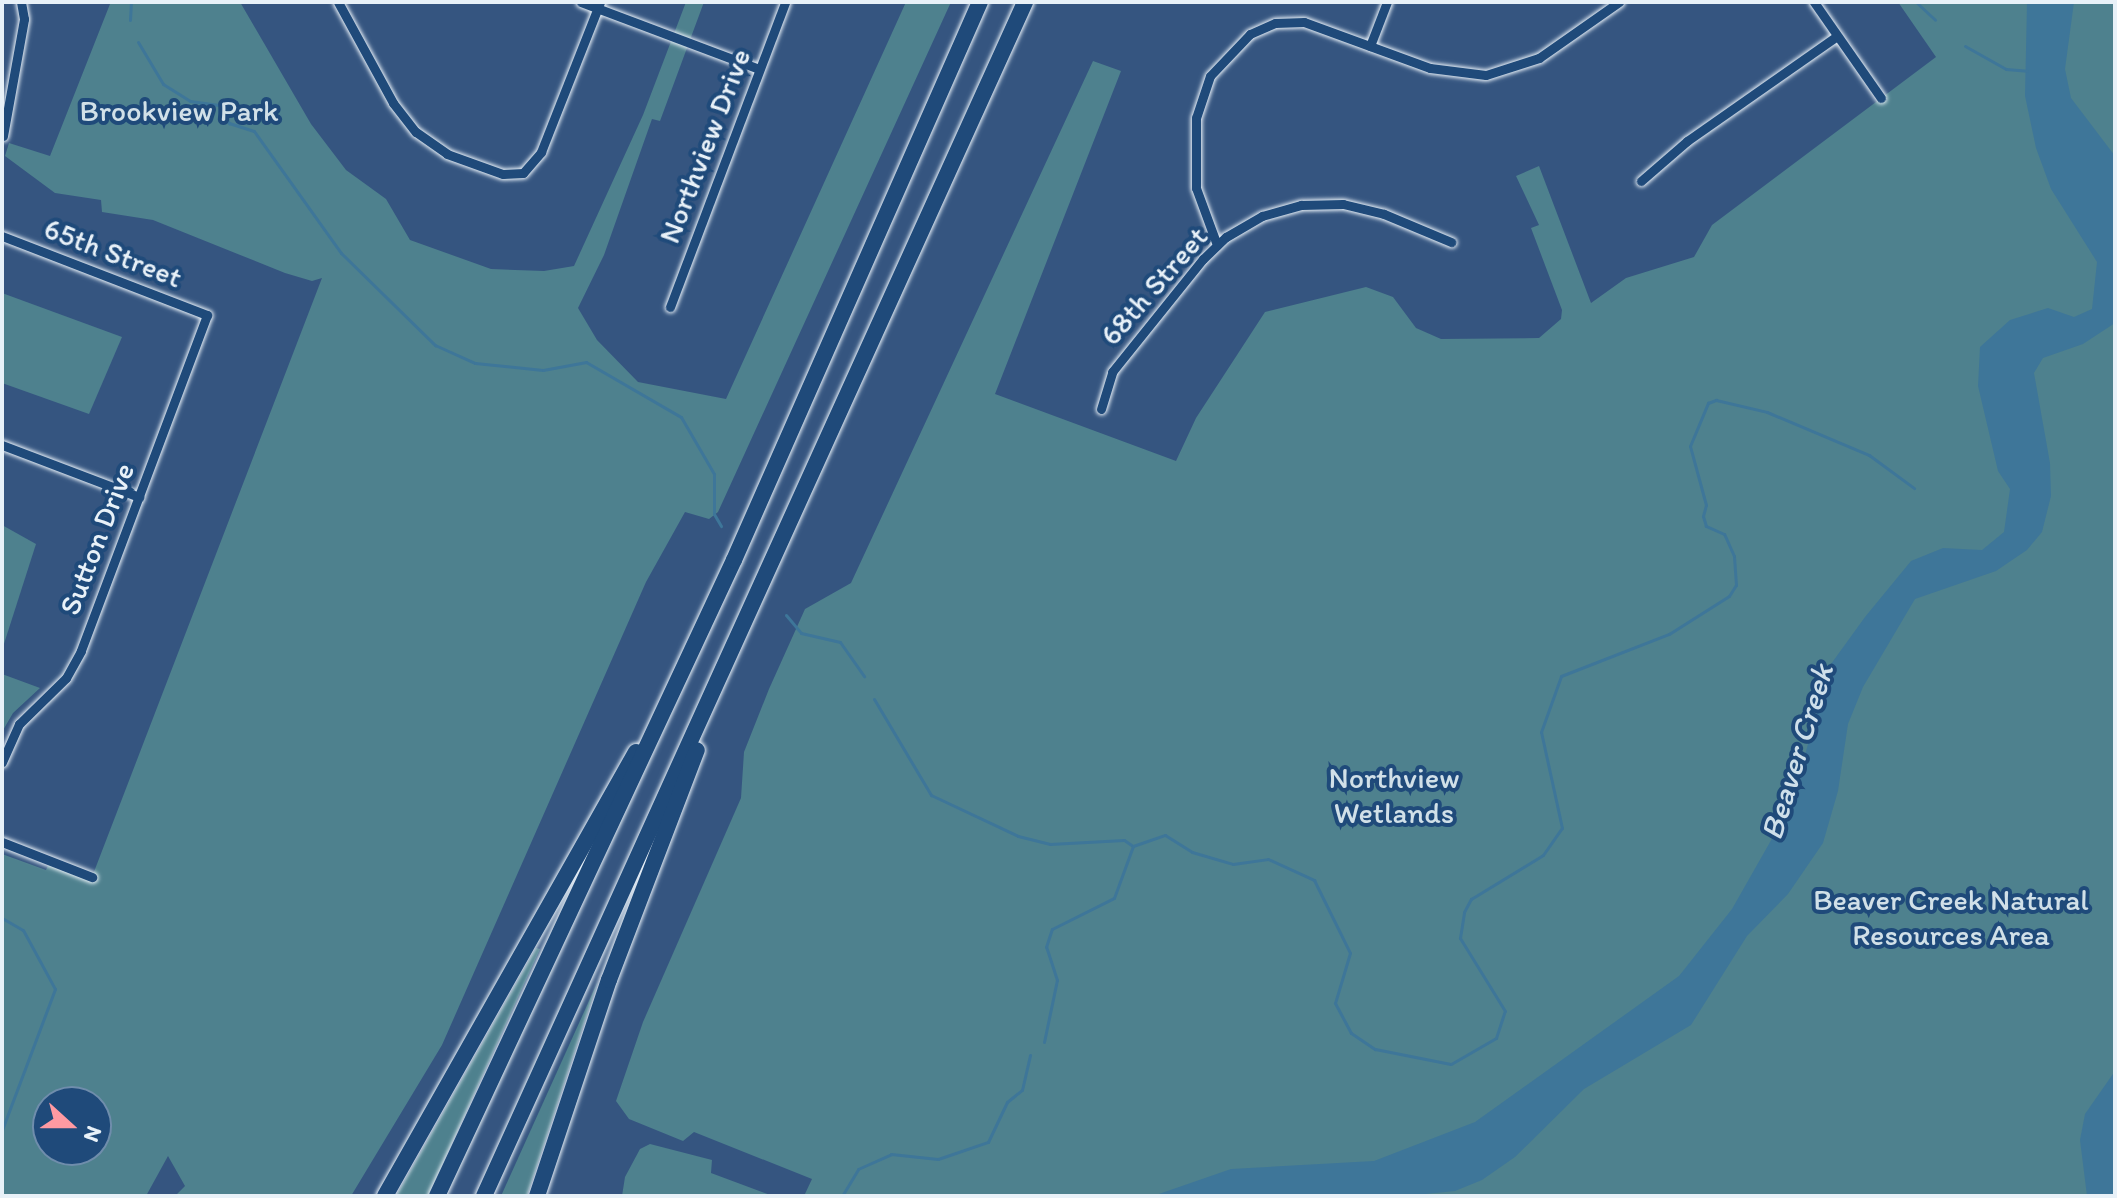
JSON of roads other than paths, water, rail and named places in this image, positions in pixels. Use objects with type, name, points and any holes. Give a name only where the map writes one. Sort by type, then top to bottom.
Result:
[{"type":"highway","points":[[437,1196],[661,719],[980,2]]},
{"type":"highway","points":[[484,1196],[1025,2]]},
{"type":"highway","points":[[537,1196],[609,980],[757,595]]},
{"type":"highway","points":[[385,1196],[631,759],[661,719]]},
{"type":"street","points":[[3,136],[24,19],[21,2]]},
{"type":"street","points":[[338,2],[393,103],[416,132],[447,154],[488,171],[523,173],[548,139],[599,5]]},
{"type":"street","points":[[581,2],[599,5],[759,69]]},
{"type":"street","name":"Northview Drive","points":[[670,307],[785,2]]},
{"type":"street","points":[[1370,46],[1387,2]]},
{"type":"street","points":[[1217,245],[1196,188],[1193,140],[1201,96],[1221,60],[1250,34],[1290,21],[1448,73],[1486,75],[1539,58],[1619,2]]},
{"type":"street","points":[[1814,2],[1881,98]]},
{"type":"street","points":[[1641,181],[1687,141],[1837,36]]},
{"type":"street","name":"68th Street","points":[[1101,409],[1112,372],[1217,245],[1262,216],[1323,203],[1384,214],[1451,242]]},
{"type":"street","name":"65th Street","points":[[2,236],[207,315]]},
{"type":"street","name":"Sutton Drive","points":[[2,762],[19,724],[75,664],[207,315]]},
{"type":"street","points":[[2,445],[139,497]]},
{"type":"street","points":[[2,842],[92,877]]},
{"type":"water","points":[[2027,2],[2074,2],[2065,69],[2071,98],[2115,156],[2115,323],[2083,344],[2043,358],[2034,373],[2050,463],[2051,496],[2042,532],[2027,550],[1996,571],[1915,599],[1863,687],[1848,724],[1838,791],[1823,843],[1788,894],[1747,936],[1691,1025],[1584,1089],[1515,1157],[1482,1180],[1455,1191],[1406,1196],[1153,1196],[1231,1169],[1374,1161],[1475,1122],[1679,976],[1732,909],[1790,807],[1831,664],[1911,561],[1943,548],[1982,550],[2004,532],[2010,489],[1998,471],[1978,386],[1980,347],[2010,320],[2048,308],[2074,317],[2092,309],[2097,262],[2051,189],[2036,148],[2025,96]]},
{"type":"water","points":[[2115,1071],[2115,1196],[2087,1196],[2080,1140],[2085,1114]]},
{"type":"waterway","points":[[130,20],[131,2]]},
{"type":"waterway","points":[[1916,2],[1935,20]]},
{"type":"waterway","points":[[138,42],[163,84],[190,101],[219,105],[229,123],[254,131],[341,253],[435,345],[475,363],[543,370],[586,362],[681,417],[714,474],[714,514],[721,526]]},
{"type":"waterway","points":[[1965,46],[2006,69],[2027,71]]},
{"type":"waterway","points":[[1044,1042],[1057,980],[1046,947],[1052,929],[1114,898],[1133,846],[1165,835],[1192,852],[1233,864],[1268,859],[1314,880],[1350,953],[1335,1003],[1351,1033],[1375,1049],[1451,1064],[1496,1038],[1505,1011],[1460,938],[1464,912],[1471,899],[1543,855],[1562,828],[1541,732],[1561,676],[1669,634],[1729,596],[1736,585],[1734,556],[1724,534],[1706,526],[1703,516],[1706,505],[1690,446],[1708,403],[1716,400],[1767,412],[1869,455],[1914,488]]},
{"type":"waterway","points":[[786,615],[801,633],[840,642],[864,676]]},
{"type":"waterway","points":[[2,624],[2,650]]},
{"type":"waterway","points":[[874,699],[931,795],[1018,836],[1050,844],[1124,840],[1133,846]]},
{"type":"waterway","points":[[2,918],[23,930],[55,989],[2,1130]]},
{"type":"waterway","points":[[842,1196],[858,1169],[891,1154],[938,1159],[988,1142],[1007,1102],[1022,1090],[1030,1055]]},
{"type":"park label","name":"Brookview Park","points":[[179,111]]},
{"type":"park label","name":"Northview Wetlands","points":[[1394,795]]},
{"type":"park label","name":"Beaver Creek Natural Resources Area","points":[[1951,917]]},
{"type":"water label","name":"Beaver Creek","points":[[1797,752]]}]
